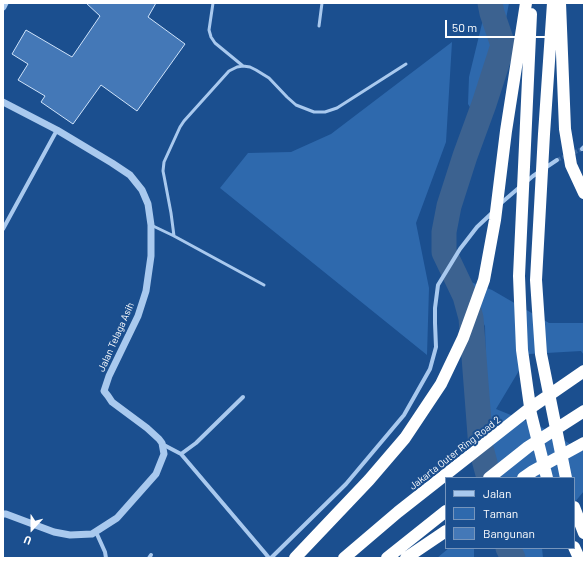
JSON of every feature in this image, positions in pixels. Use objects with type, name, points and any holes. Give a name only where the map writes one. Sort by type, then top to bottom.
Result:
[{"type":"highway","points":[[295,558],[369,480],[405,438],[441,384],[463,338],[484,280],[495,220],[506,131],[526,3]]},
{"type":"highway","points":[[531,3],[519,276],[522,350],[531,414],[547,477]]},
{"type":"highway","points":[[553,3],[536,280],[541,354],[566,477]]},
{"type":"highway","points":[[560,3],[565,129],[571,165],[584,193]]},
{"type":"highway","name":"Jakarta Outer Ring Road 2","points":[[344,558],[398,512],[529,409],[584,371]]},
{"type":"highway","points":[[490,477],[528,447],[584,411]]},
{"type":"highway","points":[[528,475],[584,443]]},
{"type":"highway","points":[[575,510],[584,533]]},
{"type":"highway","points":[[387,558],[445,512]]},
{"type":"highway","points":[[406,558],[445,532]]},
{"type":"street","points":[[3,7],[5,3]]},
{"type":"street","name":"Jalan Telaga Asih","points":[[3,102],[57,130],[112,163],[130,175],[142,190],[148,204],[151,225],[150,256],[146,291],[138,316],[109,376],[104,390],[112,402],[147,428],[162,443]]},
{"type":"street","points":[[3,229],[57,130]]},
{"type":"street","points":[[162,443],[181,454],[270,558],[346,484],[404,415],[430,369],[436,347],[435,308],[438,285],[460,249],[477,227],[505,199],[533,176],[557,160]]},
{"type":"street","points":[[181,454],[196,443],[243,397]]},
{"type":"street","points":[[3,514],[54,532],[70,535],[92,534],[116,518],[156,474],[164,454],[162,443]]},
{"type":"street","points":[[96,532],[105,552],[106,558]]},
{"type":"lane","points":[[212,3],[209,30],[211,37],[215,43],[243,66]]},
{"type":"lane","points":[[319,26],[322,3]]},
{"type":"lane","points":[[174,236],[163,171],[164,162],[184,121],[229,72],[237,67],[250,67],[269,78],[296,105],[314,112],[325,112],[337,108],[406,64]]},
{"type":"lane","points":[[151,225],[264,285]]},
{"type":"green space","points":[[487,3],[509,3],[500,51],[481,125],[468,104],[469,77]]},
{"type":"green space","points":[[452,42],[446,142],[416,223],[429,288],[427,355],[220,188],[248,153],[291,152],[331,134]]},
{"type":"green space","points":[[457,277],[492,290],[549,323],[584,323],[584,355],[581,351],[529,354],[496,409],[543,428],[584,452],[584,491],[575,502],[575,477],[486,477],[485,326]]},
{"type":"green space","points":[[448,549],[474,549],[474,558],[437,558]]},
{"type":"green space","points":[[506,549],[542,549],[543,558],[510,558]]},
{"type":"building","points":[[86,3],[156,3],[148,17],[185,44],[137,111],[101,85],[73,124],[41,102],[45,96],[18,80],[28,64],[12,54],[26,30],[72,57],[100,16]]},
{"type":"waterway","points":[[489,477],[481,448],[471,318],[465,296],[444,252],[444,232],[449,206],[503,45],[490,3]]},
{"type":"waterway","points":[[508,549],[513,558]]},
{"type":"tunnel","points":[[557,160],[582,149]]}]
